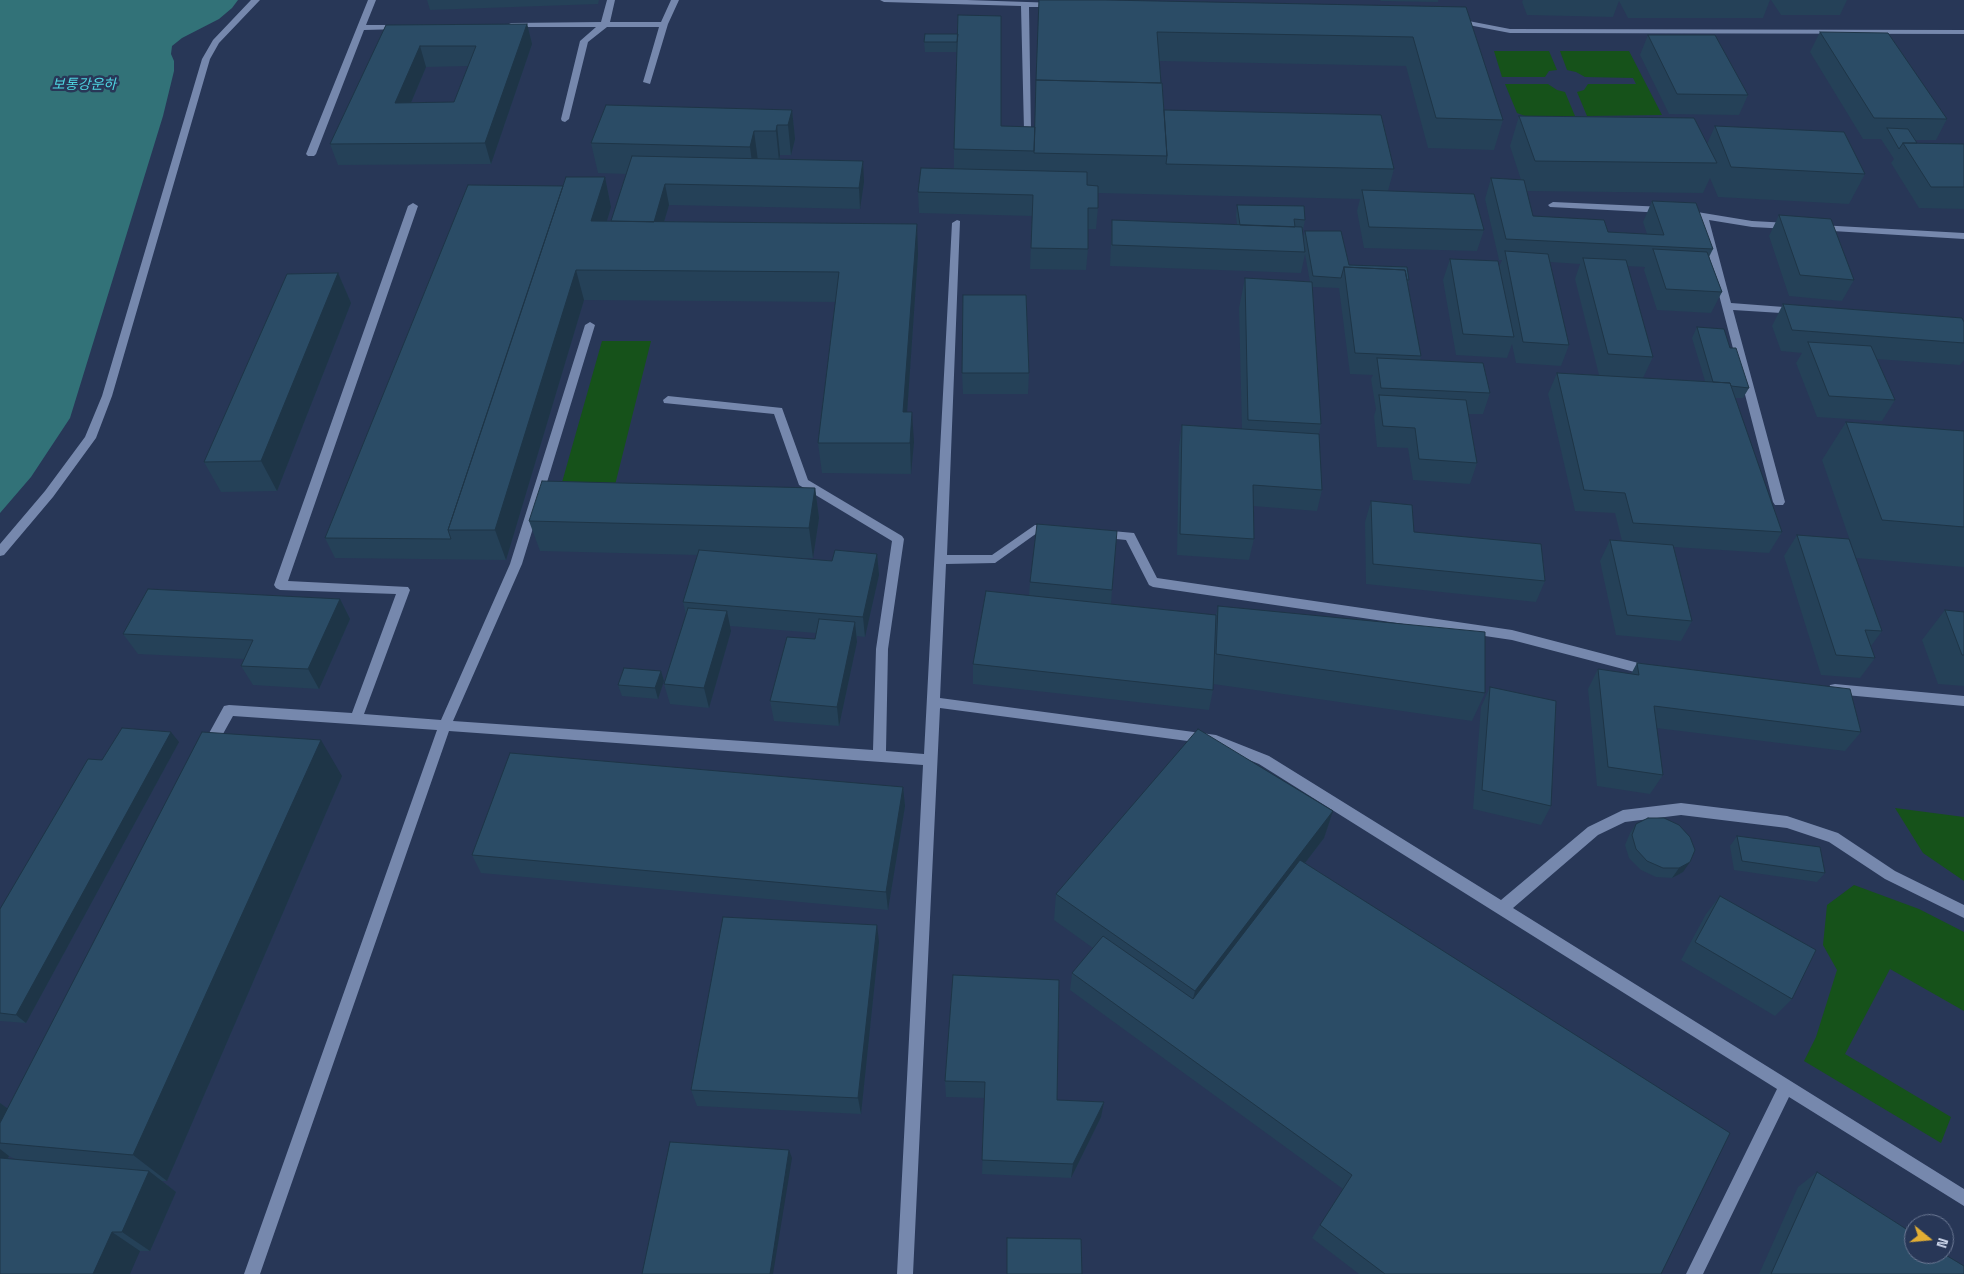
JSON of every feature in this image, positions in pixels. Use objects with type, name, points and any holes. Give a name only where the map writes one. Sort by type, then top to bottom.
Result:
[{"type":"street","points":[[0,552],[49,494],[90,438],[107,396],[206,59],[216,42],[256,0]]},
{"type":"street","points":[[311,154],[372,0]]},
{"type":"street","points":[[565,119],[584,41],[605,24],[611,0]]},
{"type":"street","points":[[647,82],[664,24],[675,0]]},
{"type":"street","points":[[884,0],[1064,6]]},
{"type":"street","points":[[1025,4],[1028,130]]},
{"type":"street","points":[[1448,19],[1510,31],[1964,32]]},
{"type":"street","points":[[498,26],[664,24]]},
{"type":"street","points":[[361,28],[410,27]]},
{"type":"street","points":[[1553,205],[1674,211],[1752,224],[1964,236]]},
{"type":"street","points":[[356,719],[404,590],[280,585],[413,206]]},
{"type":"street","points":[[1703,215],[1780,502]]},
{"type":"street","points":[[905,1274],[957,223]]},
{"type":"street","points":[[1727,306],[1806,312]]},
{"type":"street","points":[[252,1274],[445,725],[516,564],[590,324]]},
{"type":"street","points":[[668,400],[778,411],[803,482],[898,539],[882,649],[879,756]]},
{"type":"street","points":[[941,560],[995,559],[1035,529],[1064,531]]},
{"type":"street","points":[[1092,533],[1130,536],[1152,582],[1512,635],[1660,672]]},
{"type":"street","points":[[1818,687],[1964,701]]},
{"type":"street","points":[[934,702],[1211,739],[1264,760],[1964,1198]]},
{"type":"street","points":[[200,762],[229,710],[930,760]]},
{"type":"street","points":[[1501,909],[1593,831],[1623,816],[1681,809],[1787,822],[1833,837],[1890,875],[1964,912]]},
{"type":"street","points":[[1694,1274],[1786,1087]]},
{"type":"green space","points":[[1494,51],[1549,51],[1557,70],[1549,71],[1545,77],[1502,77]]},
{"type":"green space","points":[[1560,51],[1629,51],[1662,115],[1587,116],[1577,92],[1584,90],[1588,84],[1636,84],[1633,78],[1585,77],[1567,70]]},
{"type":"green space","points":[[1505,84],[1548,84],[1557,90],[1565,92],[1575,116],[1525,116],[1517,113]]},
{"type":"green space","points":[[602,341],[651,341],[611,501],[557,500]]},
{"type":"green space","points":[[1895,808],[1964,817],[1964,881],[1923,853]]},
{"type":"green space","points":[[1854,885],[1919,909],[1964,932],[1964,1011],[1890,969],[1845,1054],[1951,1117],[1941,1143],[1804,1061],[1816,1037],[1837,970],[1823,945],[1827,905]]},
{"type":"water","name":"보통강운하","points":[[0,0],[238,0],[219,19],[182,38],[172,46],[171,54],[174,61],[174,71],[163,116],[70,418],[31,477],[0,513]]},
{"type":"building","points":[[1039,0],[1466,7],[1503,120],[1436,118],[1413,37],[1157,32],[1161,83],[1036,80]]},
{"type":"building","points":[[958,15],[1001,16],[1001,126],[1035,127],[1034,151],[954,149]]},
{"type":"building","points":[[527,24],[485,143],[330,144],[386,25]],"holes":[[[420,46],[476,46],[454,102],[395,103]]]},
{"type":"building","points":[[1820,32],[1888,33],[1947,119],[1874,118]]},
{"type":"building","points":[[925,34],[958,34],[957,42],[924,42]]},
{"type":"building","points":[[1648,35],[1715,35],[1748,95],[1677,94]]},
{"type":"building","points":[[1036,80],[1162,83],[1167,156],[1034,153]]},
{"type":"building","points":[[606,105],[792,110],[788,125],[777,125],[776,131],[754,131],[750,147],[591,143]]},
{"type":"building","points":[[1164,110],[1381,115],[1394,169],[1166,164]]},
{"type":"building","points":[[1519,116],[1694,118],[1717,163],[1535,161]]},
{"type":"building","points":[[1715,126],[1844,132],[1865,174],[1731,167]]},
{"type":"building","points":[[1887,128],[1908,129],[1917,143],[1903,143],[1899,149]]},
{"type":"building","points":[[1903,143],[1964,144],[1964,187],[1931,187]]},
{"type":"building","points":[[632,156],[863,161],[859,188],[665,184],[654,222],[611,221]]},
{"type":"building","points":[[921,168],[1087,172],[1087,185],[1098,186],[1098,208],[1088,208],[1088,249],[1031,248],[1033,195],[918,192]]},
{"type":"building","points":[[566,177],[605,177],[591,221],[917,224],[903,412],[912,412],[910,443],[818,443],[839,272],[576,270],[495,530],[448,530]]},
{"type":"building","points":[[1491,178],[1524,180],[1533,216],[1604,220],[1608,232],[1664,235],[1652,201],[1696,203],[1713,249],[1506,239]]},
{"type":"building","points":[[468,185],[563,186],[448,530],[451,539],[325,538]]},
{"type":"building","points":[[1362,190],[1474,194],[1484,230],[1369,227]]},
{"type":"building","points":[[1237,205],[1304,206],[1305,220],[1294,219],[1295,227],[1240,225]]},
{"type":"building","points":[[1779,215],[1831,219],[1854,280],[1800,275]]},
{"type":"building","points":[[1112,220],[1302,227],[1305,252],[1112,245]]},
{"type":"building","points":[[1305,231],[1341,231],[1349,265],[1407,267],[1409,280],[1407,280],[1405,270],[1344,267],[1341,278],[1313,276]]},
{"type":"building","points":[[1653,249],[1707,252],[1722,292],[1666,289]]},
{"type":"building","points":[[1505,251],[1548,254],[1569,345],[1523,342]]},
{"type":"building","points":[[1583,258],[1626,260],[1653,357],[1608,354]]},
{"type":"building","points":[[1450,259],[1498,261],[1514,337],[1463,334]]},
{"type":"building","points":[[1344,267],[1405,270],[1421,356],[1355,353]]},
{"type":"building","points":[[338,273],[261,461],[204,462],[287,274]]},
{"type":"building","points":[[1245,278],[1312,282],[1321,424],[1248,420]]},
{"type":"building","points":[[963,295],[1026,295],[1029,373],[962,373]]},
{"type":"building","points":[[1783,304],[1962,318],[1964,322],[1964,343],[1792,330]]},
{"type":"building","points":[[1697,327],[1724,329],[1730,348],[1736,348],[1749,388],[1731,386],[1730,383],[1713,382]]},
{"type":"building","points":[[1808,342],[1871,346],[1895,400],[1829,396]]},
{"type":"building","points":[[1377,358],[1483,363],[1490,393],[1381,388]]},
{"type":"building","points":[[1557,373],[1730,383],[1782,532],[1633,523],[1625,493],[1584,490]]},
{"type":"building","points":[[1379,395],[1466,400],[1477,463],[1419,459],[1415,428],[1383,426]]},
{"type":"building","points":[[1846,422],[1964,431],[1964,527],[1882,520]]},
{"type":"building","points":[[1182,425],[1319,434],[1322,490],[1253,485],[1254,539],[1180,534]]},
{"type":"building","points":[[542,481],[815,488],[809,528],[529,521]]},
{"type":"building","points":[[1371,501],[1412,505],[1414,532],[1541,544],[1545,581],[1373,564]]},
{"type":"building","points":[[1037,524],[1117,531],[1112,590],[1030,582]]},
{"type":"building","points":[[1797,535],[1849,539],[1882,631],[1865,630],[1875,658],[1836,655]]},
{"type":"building","points":[[1610,540],[1673,545],[1692,621],[1627,615]]},
{"type":"building","points":[[699,550],[832,561],[835,550],[877,554],[863,617],[683,602]]},
{"type":"building","points":[[148,589],[340,599],[308,669],[241,666],[253,640],[123,634]]},
{"type":"building","points":[[986,591],[1216,615],[1213,690],[973,664]]},
{"type":"building","points":[[1218,606],[1485,632],[1485,693],[1216,654]]},
{"type":"building","points":[[688,608],[727,611],[704,688],[664,684]]},
{"type":"building","points":[[1945,610],[1964,612],[1964,655],[1962,655]]},
{"type":"building","points":[[819,619],[855,622],[837,707],[770,701],[787,637],[815,639]]},
{"type":"building","points":[[1637,663],[1850,689],[1861,732],[1654,706],[1663,775],[1608,767],[1598,669],[1639,675]]},
{"type":"building","points":[[624,668],[661,671],[655,688],[618,685]]},
{"type":"building","points":[[1490,687],[1556,701],[1551,806],[1482,790]]},
{"type":"building","points":[[122,728],[171,732],[16,1015],[0,1013],[0,909],[88,759],[102,760]]},
{"type":"building","points":[[1198,729],[1333,811],[1195,991],[1056,894]]},
{"type":"building","points":[[202,732],[321,740],[133,1155],[0,1143],[0,1123]]},
{"type":"building","points":[[510,753],[903,787],[886,892],[472,855]]},
{"type":"building","points":[[1648,818],[1664,818],[1679,825],[1690,837],[1695,850],[1690,862],[1679,868],[1663,868],[1647,861],[1636,849],[1632,835],[1636,824]]},
{"type":"building","points":[[1737,836],[1820,847],[1825,873],[1742,861]]},
{"type":"building","points":[[1300,860],[1730,1133],[1661,1274],[1385,1274],[1320,1225],[1352,1175],[1072,973],[1103,936],[1193,999]]},
{"type":"building","points":[[1720,896],[1816,950],[1792,999],[1695,942]]},
{"type":"building","points":[[723,917],[877,925],[858,1098],[691,1090]]},
{"type":"building","points":[[953,975],[1059,980],[1057,1100],[1104,1102],[1073,1164],[982,1160],[985,1082],[945,1081]]},
{"type":"building","points":[[670,1142],[789,1150],[770,1274],[642,1274]]},
{"type":"building","points":[[0,1158],[149,1171],[122,1232],[112,1232],[93,1274],[0,1274]]},
{"type":"building","points":[[1817,1172],[1904,1228],[1904,1264],[1954,1264],[1954,1260],[1964,1266],[1964,1274],[1771,1274]]},
{"type":"building","points":[[1007,1238],[1081,1239],[1082,1274],[1007,1274]]}]
